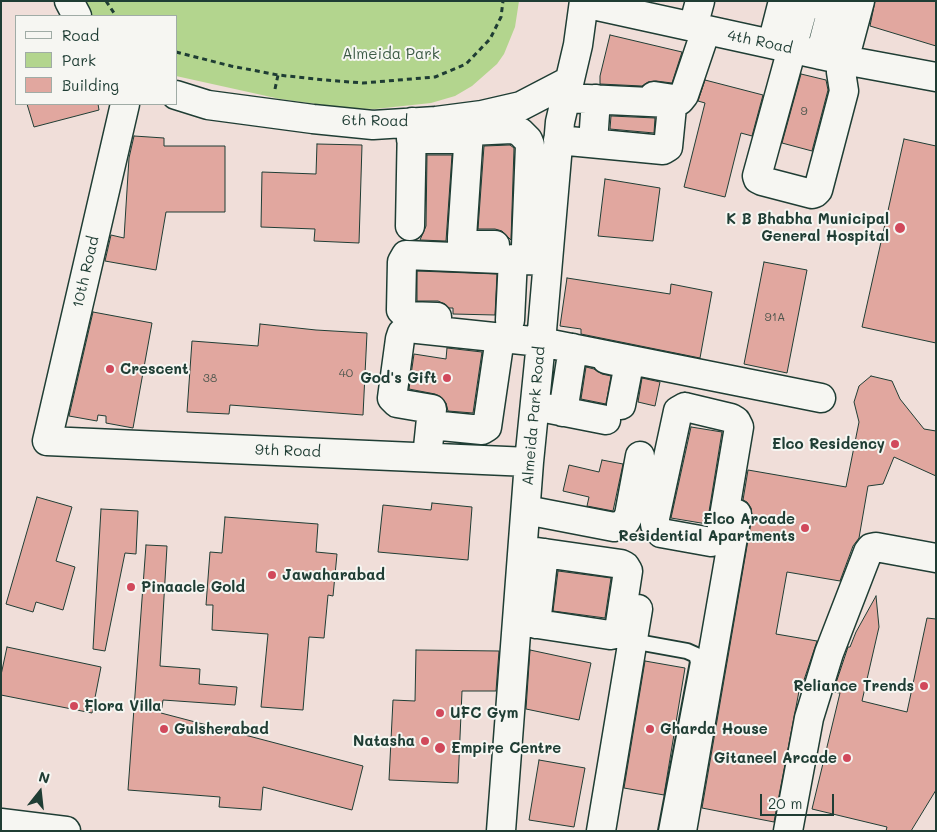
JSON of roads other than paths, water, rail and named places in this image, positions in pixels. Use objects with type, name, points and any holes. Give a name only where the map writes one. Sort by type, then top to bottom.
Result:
[{"type":"street","points":[[69,1],[76,15]]},
{"type":"street","points":[[567,89],[680,100],[684,96],[699,28],[700,1]]},
{"type":"street","points":[[783,1],[784,51]]},
{"type":"street","points":[[805,1],[849,9],[835,63],[844,92],[816,193],[808,194],[762,181],[757,176],[784,51],[805,1]]},
{"type":"street","name":"4th Road","points":[[584,2],[699,28],[835,63],[936,78]]},
{"type":"street","name":"Almeida Park Road","points":[[501,831],[534,552],[526,510],[542,332],[534,253],[558,140],[560,122],[578,45],[584,2]]},
{"type":"street","points":[[558,140],[666,149],[668,147],[672,105],[667,103],[596,98],[567,89]]},
{"type":"street","name":"6th Road","points":[[178,96],[208,104],[313,119],[373,124],[412,131],[465,126],[567,89]]},
{"type":"street","points":[[593,143],[596,98]]},
{"type":"street","name":"10th Road","points":[[47,441],[124,105]]},
{"type":"street","points":[[458,214],[465,126]]},
{"type":"street","points":[[465,126],[462,242],[469,245],[534,253]]},
{"type":"street","points":[[431,425],[482,430],[486,427],[505,329],[534,253],[530,145],[528,140],[520,132],[512,129],[465,126]]},
{"type":"street","points":[[410,226],[412,131]]},
{"type":"street","points":[[534,253],[406,255],[402,262],[401,310],[407,316],[542,332],[573,350],[629,364],[613,412],[562,412],[535,406]]},
{"type":"street","points":[[427,457],[432,409],[397,402],[392,398],[402,333],[408,328],[505,329]]},
{"type":"street","points":[[573,350],[821,398]]},
{"type":"street","points":[[562,412],[573,350]]},
{"type":"street","points":[[694,409],[701,374]]},
{"type":"street","points":[[685,407],[694,409],[731,418],[736,421],[739,428],[722,528],[720,536],[711,542],[661,533],[655,525],[678,411],[685,407]]},
{"type":"street","name":"9th Road","points":[[47,441],[529,462]]},
{"type":"street","points":[[526,510],[614,527],[621,525],[629,515],[640,456]]},
{"type":"street","points":[[682,831],[744,473]]},
{"type":"street","points":[[788,831],[809,718],[829,653],[868,552],[871,548],[876,547],[936,558]]},
{"type":"street","points":[[527,622],[610,635],[616,634],[619,630],[628,571],[622,564],[534,552]]},
{"type":"street","points":[[601,831],[645,563]]},
{"type":"street","points":[[1,823],[66,831]]},
{"type":"lane","points":[[632,641],[687,651],[696,655],[698,662],[666,831]]},
{"type":"place","name":"K B Bhabha Municipal General Hospital","points":[[900,228]]},
{"type":"place","name":"Crescent","points":[[110,369]]},
{"type":"place","name":"God's Gift","points":[[447,378]]},
{"type":"place","name":"Elco Residency","points":[[895,444]]},
{"type":"place","name":"Elco Arcade Residential Apartments","points":[[805,528]]},
{"type":"place","name":"Jawaharabad","points":[[272,575]]},
{"type":"place","name":"Pinaacle Gold","points":[[131,587]]},
{"type":"place","name":"Reliance Trends","points":[[924,686]]},
{"type":"place","name":"Flora Villa","points":[[74,706]]},
{"type":"place","name":"UFC Gym","points":[[440,713]]},
{"type":"place","name":"Gulsherabad","points":[[164,729]]},
{"type":"place","name":"Gharda House","points":[[650,729]]},
{"type":"place","name":"Natasha","points":[[425,741]]},
{"type":"place","name":"Empire Centre","points":[[440,748]]},
{"type":"place","name":"Gitaneel Arcade","points":[[847,758]]},
{"type":"park label","name":"Almeida Park","points":[[391,54]]}]
